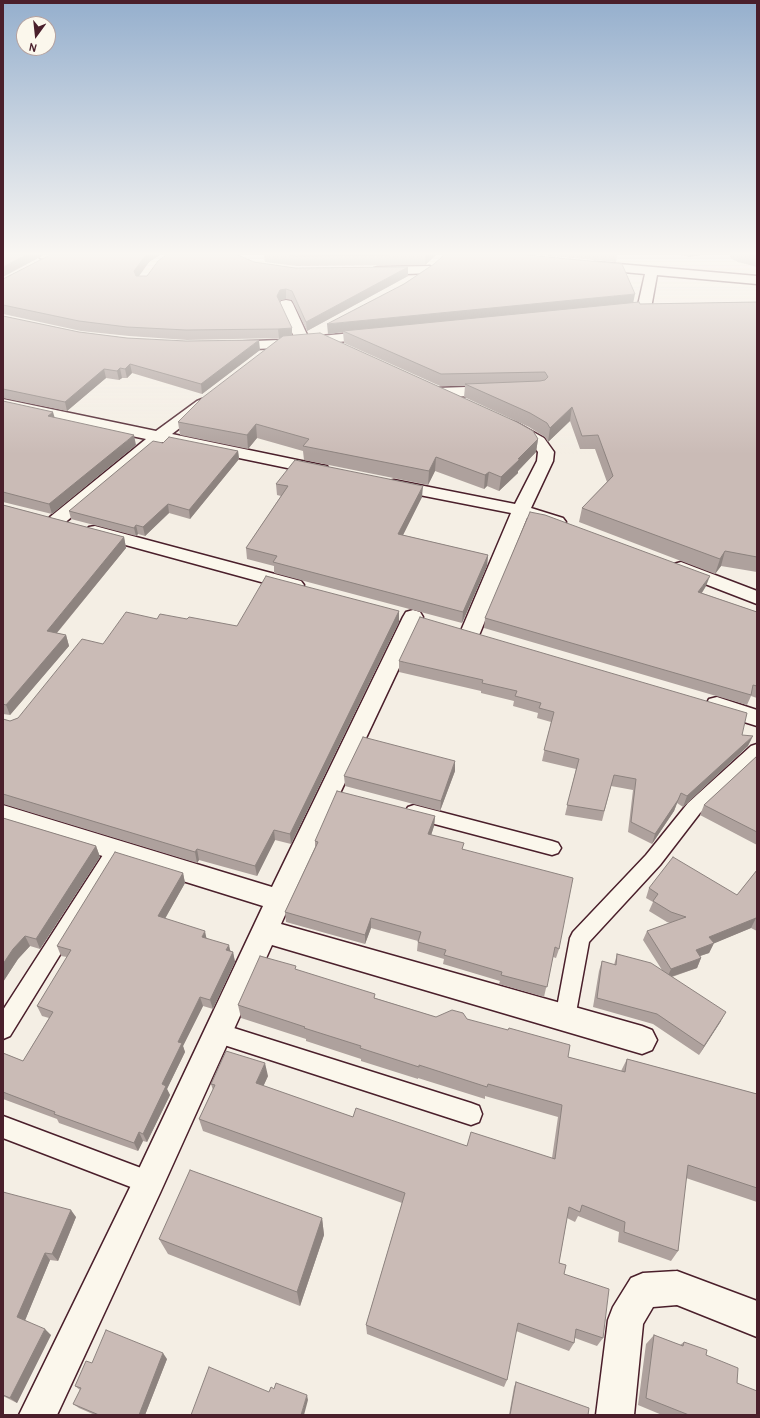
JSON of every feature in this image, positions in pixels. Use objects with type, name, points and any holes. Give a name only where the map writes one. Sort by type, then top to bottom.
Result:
[{"type":"street","points":[[292,321],[299,341]]},
{"type":"street","points":[[325,333],[351,354]]},
{"type":"street","points":[[218,346],[279,344],[299,341],[325,333],[386,334]]},
{"type":"street","points":[[259,360],[279,344]]},
{"type":"street","points":[[472,409],[430,389],[507,390]]},
{"type":"street","points":[[215,394],[48,519],[314,591]]},
{"type":"street","points":[[3,404],[340,474]]},
{"type":"street","points":[[38,1415],[149,1182],[279,900],[337,793],[423,620],[478,635],[521,510],[544,461],[546,452],[538,441],[522,431],[494,418]]},
{"type":"street","points":[[379,482],[521,510],[570,527]]},
{"type":"street","points":[[667,563],[757,598]]},
{"type":"street","points":[[701,700],[757,718]]},
{"type":"street","points":[[3,815],[279,900]]},
{"type":"street","points":[[265,931],[642,1040]]},
{"type":"street","points":[[615,1415],[626,1320],[643,1290],[677,1288],[757,1319]]},
{"type":"lane","points":[[565,1018],[580,938],[653,860],[694,808],[757,750]]},
{"type":"lane","points":[[398,808],[552,848]]},
{"type":"lane","points":[[3,1029],[116,850]]},
{"type":"lane","points":[[218,1033],[471,1114]]},
{"type":"lane","points":[[3,1127],[149,1182]]},
{"type":"building","points":[[3,321],[28,321],[79,332],[127,338],[186,341],[259,340],[201,384],[130,364],[125,369],[120,368],[117,371],[104,369],[65,402],[3,389]]},
{"type":"building","points":[[80,321],[289,321],[292,328],[186,330],[127,327]]},
{"type":"building","points":[[332,321],[356,321],[327,324]]},
{"type":"building","points":[[443,321],[757,321],[757,557],[725,551],[720,559],[582,508],[613,476],[598,435],[582,436],[572,407],[550,428],[547,423],[530,413],[465,384],[540,381],[545,380],[548,377],[545,372],[441,374],[343,331]]},
{"type":"building","points":[[320,333],[517,422],[533,431],[538,439],[501,477],[489,472],[485,475],[436,457],[429,471],[303,446],[309,439],[256,424],[247,435],[178,422],[202,398],[283,336]]},
{"type":"building","points":[[3,401],[53,412],[48,416],[134,435],[49,504],[3,492]]},
{"type":"building","points":[[169,437],[238,451],[189,510],[168,504],[143,527],[136,525],[134,528],[69,511],[153,441],[163,443]]},
{"type":"building","points":[[295,460],[423,486],[398,534],[488,555],[463,612],[273,562],[277,556],[246,548],[288,486],[276,484]]},
{"type":"building","points":[[3,505],[124,537],[47,631],[66,635],[6,705],[3,704]]},
{"type":"building","points":[[530,512],[545,515],[710,576],[698,592],[757,612],[757,686],[753,685],[751,695],[485,618]]},
{"type":"building","points":[[266,576],[399,611],[290,834],[274,830],[255,866],[197,849],[195,852],[3,794],[3,719],[10,721],[18,718],[82,639],[103,644],[126,612],[157,619],[160,614],[187,619],[189,617],[237,626]]},
{"type":"building","points":[[420,617],[747,713],[742,735],[753,736],[687,796],[681,793],[678,800],[655,834],[631,822],[636,779],[614,775],[604,811],[567,805],[579,759],[544,750],[554,712],[539,708],[541,703],[515,696],[517,691],[482,683],[483,680],[399,661]]},
{"type":"building","points":[[363,737],[455,761],[441,801],[344,776]]},
{"type":"building","points":[[757,756],[757,832],[704,805]]},
{"type":"building","points":[[337,791],[435,816],[428,834],[464,843],[462,849],[573,878],[559,949],[555,947],[547,987],[501,975],[502,972],[444,955],[446,950],[418,942],[421,932],[371,918],[365,935],[285,912],[318,842],[315,841]]},
{"type":"building","points":[[3,818],[96,846],[36,939],[25,936],[13,949],[3,964]]},
{"type":"building","points":[[115,852],[183,873],[158,916],[205,931],[202,937],[229,945],[226,950],[233,952],[210,1000],[200,997],[178,1042],[182,1043],[162,1084],[166,1086],[143,1134],[139,1132],[134,1143],[54,1114],[55,1112],[3,1092],[3,1053],[23,1061],[53,1012],[37,1006],[71,950],[57,946]]},
{"type":"building","points":[[673,857],[737,895],[757,870],[757,919],[756,918],[709,937],[714,943],[696,950],[701,958],[671,969],[647,931],[686,917],[671,912],[653,901],[658,894],[649,888]]},
{"type":"building","points":[[617,954],[651,963],[726,1012],[704,1046],[657,1014],[597,998],[602,961],[616,965]]},
{"type":"building","points":[[260,956],[296,966],[295,969],[375,994],[374,998],[436,1017],[452,1010],[463,1013],[467,1019],[508,1030],[509,1028],[570,1045],[568,1057],[625,1072],[627,1059],[757,1094],[757,1188],[688,1165],[678,1251],[624,1232],[625,1222],[582,1205],[580,1212],[569,1207],[559,1263],[566,1265],[564,1274],[609,1289],[603,1338],[576,1329],[574,1343],[518,1323],[507,1380],[366,1325],[405,1193],[199,1119],[215,1085],[211,1084],[226,1051],[265,1063],[256,1083],[353,1117],[356,1108],[467,1146],[471,1132],[555,1159],[562,1105],[488,1084],[487,1087],[419,1065],[419,1067],[238,1005]]},
{"type":"building","points":[[190,1170],[322,1218],[297,1292],[159,1239]]},
{"type":"building","points":[[3,1192],[71,1210],[52,1254],[45,1253],[17,1317],[45,1329],[10,1398],[3,1395]]},
{"type":"building","points":[[106,1330],[163,1353],[139,1415],[99,1415],[73,1404],[81,1388],[75,1386],[86,1361],[92,1363]]},
{"type":"building","points":[[654,1335],[683,1346],[684,1342],[707,1350],[706,1355],[738,1368],[737,1383],[757,1391],[757,1415],[689,1415],[646,1398]]},
{"type":"building","points":[[209,1367],[269,1392],[271,1387],[274,1389],[276,1383],[307,1395],[301,1415],[191,1415]]},
{"type":"building","points":[[516,1382],[589,1408],[588,1415],[510,1415]]}]
